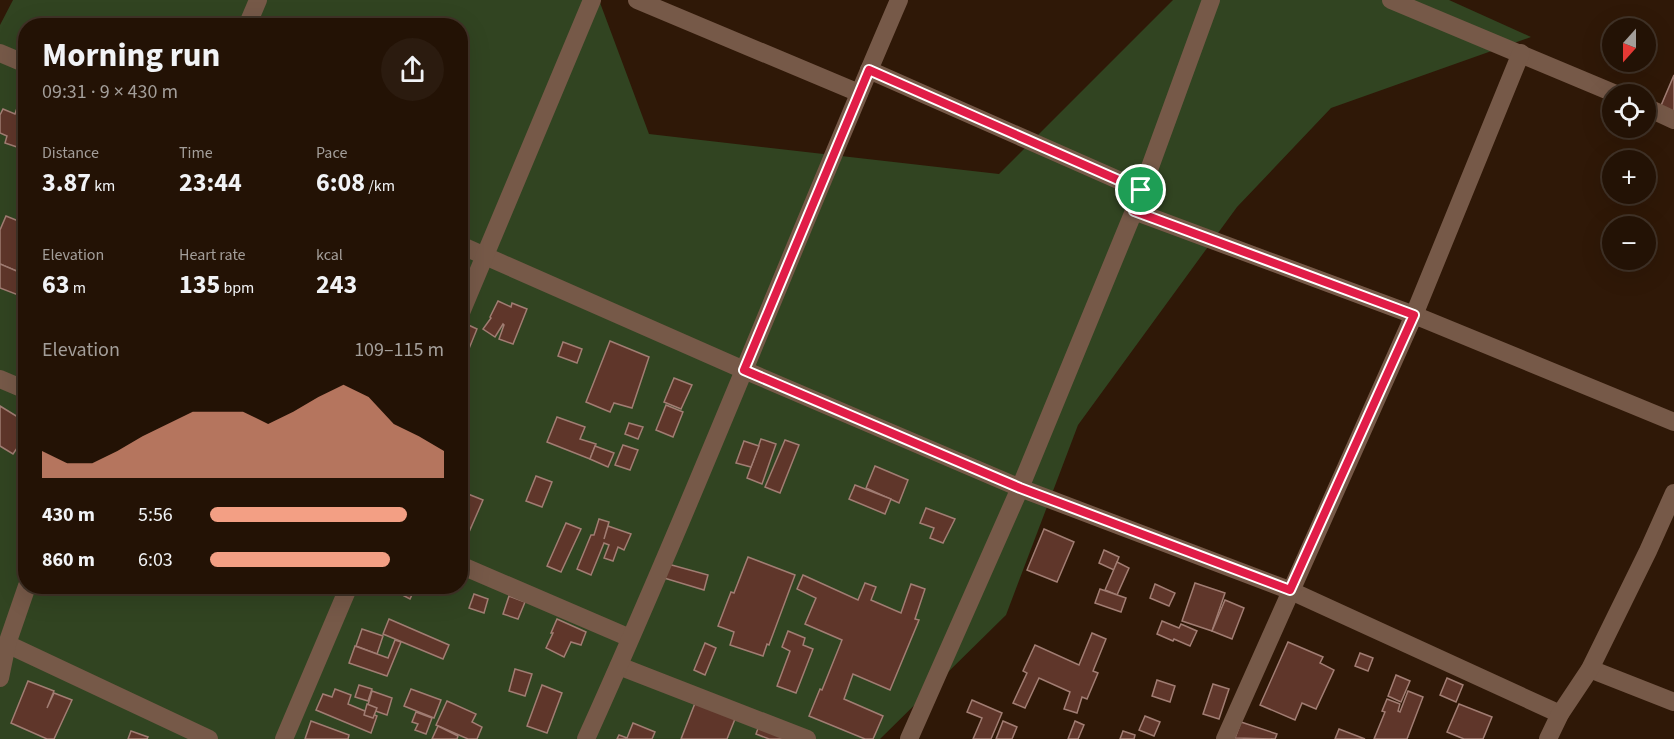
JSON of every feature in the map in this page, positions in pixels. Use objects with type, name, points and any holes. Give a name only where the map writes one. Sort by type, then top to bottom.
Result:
[{"type":"street","points":[[250,18],[258,0]]},
{"type":"street","points":[[468,297],[592,0]]},
{"type":"street","points":[[637,0],[859,93]]},
{"type":"street","points":[[586,739],[619,666],[899,0]]},
{"type":"street","points":[[909,739],[1020,488],[1134,211],[1210,0]]},
{"type":"street","points":[[1390,0],[1602,88]]},
{"type":"street","points":[[0,53],[18,61]]},
{"type":"street","points":[[1225,739],[1414,315],[1521,53]]},
{"type":"street","points":[[869,70],[1141,190]]},
{"type":"street","points":[[1656,112],[1674,120]]},
{"type":"street","points":[[1134,211],[1414,315],[1674,422]]},
{"type":"street","points":[[468,248],[1020,488],[1290,590],[1560,714]]},
{"type":"street","points":[[0,379],[18,387]]},
{"type":"street","points":[[1548,739],[1560,714],[1590,669],[1674,494]]},
{"type":"street","points":[[468,569],[630,639]]},
{"type":"street","points":[[0,675],[7,644],[24,594]]},
{"type":"street","points":[[284,739],[346,594]]},
{"type":"street","points":[[7,644],[209,739]]},
{"type":"street","points":[[619,666],[807,739]]},
{"type":"street","points":[[1590,669],[1646,693],[1674,702]]},
{"type":"green space","points":[[13,0],[599,0],[649,134],[999,174],[1173,0],[1449,0],[1531,37],[1331,108],[1237,207],[1078,425],[1006,615],[880,739],[0,739],[0,25]]},
{"type":"building","points":[[1674,75],[1674,115],[1660,108]]},
{"type":"building","points":[[18,108],[18,147],[5,143],[7,136],[0,133],[0,115],[3,109],[15,114]]},
{"type":"building","points":[[6,216],[18,221],[18,272],[0,264],[0,230]]},
{"type":"building","points":[[0,264],[18,272],[18,295],[0,288]]},
{"type":"building","points":[[498,301],[511,307],[512,303],[527,309],[513,344],[499,339],[503,324],[495,337],[483,329],[491,318]]},
{"type":"building","points":[[468,325],[477,329],[468,351]]},
{"type":"building","points":[[610,341],[649,357],[632,408],[614,403],[610,412],[586,402]]},
{"type":"building","points":[[563,342],[582,349],[577,363],[558,356]]},
{"type":"building","points":[[674,378],[692,385],[681,409],[664,402]]},
{"type":"building","points":[[666,405],[683,412],[673,437],[656,430]]},
{"type":"building","points":[[0,406],[18,417],[18,447],[13,454],[0,446]]},
{"type":"building","points":[[557,417],[585,427],[580,439],[596,444],[590,459],[547,442]]},
{"type":"building","points":[[629,423],[643,427],[638,439],[625,434]]},
{"type":"building","points":[[761,439],[776,444],[762,484],[747,478]]},
{"type":"building","points":[[785,440],[799,445],[780,493],[765,487]]},
{"type":"building","points":[[744,441],[759,446],[751,467],[736,463]]},
{"type":"building","points":[[623,445],[638,450],[630,470],[615,465]]},
{"type":"building","points":[[595,446],[614,453],[608,467],[590,459]]},
{"type":"building","points":[[875,466],[908,480],[899,503],[866,488]]},
{"type":"building","points":[[536,476],[552,482],[542,507],[526,501]]},
{"type":"building","points":[[855,485],[891,499],[885,514],[849,499]]},
{"type":"building","points":[[468,494],[483,500],[468,532]]},
{"type":"building","points":[[926,508],[955,519],[943,543],[930,538],[934,528],[920,523]]},
{"type":"building","points":[[599,519],[609,522],[604,539],[608,526],[631,534],[624,550],[618,547],[613,561],[604,558],[609,545],[604,543],[591,575],[577,569],[591,535],[594,535]]},
{"type":"building","points":[[566,523],[581,529],[561,572],[547,566]]},
{"type":"building","points":[[1044,529],[1074,542],[1057,582],[1027,570]]},
{"type":"building","points":[[1104,550],[1119,557],[1114,570],[1099,563]]},
{"type":"building","points":[[748,557],[795,575],[763,656],[730,645],[734,632],[718,626]]},
{"type":"building","points":[[1117,562],[1129,568],[1117,595],[1105,590]]},
{"type":"building","points":[[668,564],[708,575],[704,590],[664,578]]},
{"type":"building","points":[[803,575],[858,600],[865,583],[876,587],[871,600],[901,613],[911,584],[925,589],[915,619],[919,620],[890,690],[853,674],[844,699],[883,716],[873,739],[865,739],[809,716],[842,640],[805,624],[816,598],[797,589]]},
{"type":"building","points":[[1195,583],[1225,593],[1212,631],[1182,621]]},
{"type":"building","points":[[1155,584],[1175,593],[1169,606],[1150,598]]},
{"type":"building","points":[[1100,589],[1126,598],[1121,612],[1095,603]]},
{"type":"building","points":[[400,594],[412,594],[410,599]]},
{"type":"building","points":[[474,594],[488,599],[484,613],[469,608]]},
{"type":"building","points":[[509,596],[525,602],[518,619],[503,614]]},
{"type":"building","points":[[1225,600],[1244,608],[1232,639],[1212,631]]},
{"type":"building","points":[[389,619],[449,645],[443,659],[383,634]]},
{"type":"building","points":[[557,619],[586,632],[581,645],[571,642],[564,657],[546,648]]},
{"type":"building","points":[[1162,621],[1179,628],[1181,624],[1197,631],[1190,646],[1157,634]]},
{"type":"building","points":[[362,629],[383,636],[377,654],[356,646]]},
{"type":"building","points":[[788,631],[805,638],[803,645],[813,649],[796,693],[777,686],[790,651],[782,647]]},
{"type":"building","points":[[1092,633],[1106,639],[1093,671],[1098,673],[1087,699],[1082,697],[1077,713],[1064,709],[1070,692],[1039,678],[1025,708],[1013,703],[1027,673],[1023,671],[1035,645],[1079,665]]},
{"type":"building","points":[[395,640],[401,642],[387,676],[349,663],[355,646],[388,658]]},
{"type":"building","points":[[1288,642],[1323,657],[1320,663],[1334,670],[1316,709],[1302,703],[1295,720],[1260,705]]},
{"type":"building","points":[[705,643],[716,648],[705,675],[694,670]]},
{"type":"building","points":[[1360,653],[1373,658],[1368,671],[1355,666]]},
{"type":"building","points":[[515,669],[532,674],[525,696],[509,691]]},
{"type":"building","points":[[1396,675],[1410,681],[1401,702],[1388,696]]},
{"type":"building","points":[[1447,678],[1463,685],[1456,702],[1440,695]]},
{"type":"building","points":[[1157,680],[1175,686],[1170,702],[1152,696]]},
{"type":"building","points":[[28,681],[54,691],[47,708],[54,693],[72,700],[54,739],[47,739],[11,723]]},
{"type":"building","points":[[1213,684],[1229,689],[1219,719],[1203,714]]},
{"type":"building","points":[[359,685],[372,689],[368,701],[355,697]]},
{"type":"building","points":[[542,685],[562,693],[547,733],[527,726]]},
{"type":"building","points":[[335,689],[351,695],[348,704],[377,716],[371,733],[316,710],[323,694],[332,697]]},
{"type":"building","points":[[411,689],[441,700],[434,718],[404,706]]},
{"type":"building","points":[[372,691],[392,698],[387,715],[367,708]]},
{"type":"building","points":[[1408,691],[1423,697],[1407,739],[1374,739],[1385,712],[1382,711],[1387,699],[1400,704],[1398,711],[1400,712]]},
{"type":"building","points":[[699,693],[739,709],[727,739],[681,739]]},
{"type":"building","points":[[972,700],[1002,713],[991,739],[973,739],[982,718],[967,712]]},
{"type":"building","points":[[447,701],[476,714],[472,722],[482,727],[477,739],[468,739],[436,725]]},
{"type":"building","points":[[367,704],[377,708],[373,718],[364,715]]},
{"type":"building","points":[[1459,704],[1492,717],[1483,739],[1464,739],[1447,732]]},
{"type":"building","points":[[416,712],[432,718],[426,734],[415,730],[418,724],[412,722]]},
{"type":"building","points":[[1145,716],[1160,722],[1154,736],[1139,730]]},
{"type":"building","points":[[762,717],[798,739],[769,739],[756,734]]},
{"type":"building","points":[[311,721],[349,735],[348,739],[305,739]]},
{"type":"building","points":[[1003,721],[1017,727],[1012,739],[996,739]]},
{"type":"building","points":[[1075,721],[1084,725],[1078,739],[1068,739]]},
{"type":"building","points":[[1241,722],[1277,734],[1275,739],[1235,738]]},
{"type":"building","points":[[633,723],[655,732],[652,739],[617,739],[619,735],[627,738]]},
{"type":"building","points":[[438,726],[458,736],[457,739],[432,739]]},
{"type":"building","points":[[1339,729],[1365,739],[1335,739]]},
{"type":"building","points":[[131,731],[148,737],[147,739],[128,739]]},
{"type":"building","points":[[1123,731],[1135,735],[1134,739],[1120,739]]},
{"type":"route","points":[[869,70],[1141,190],[1134,211],[1414,315],[1290,590],[1020,488],[744,370],[869,70]]}]
